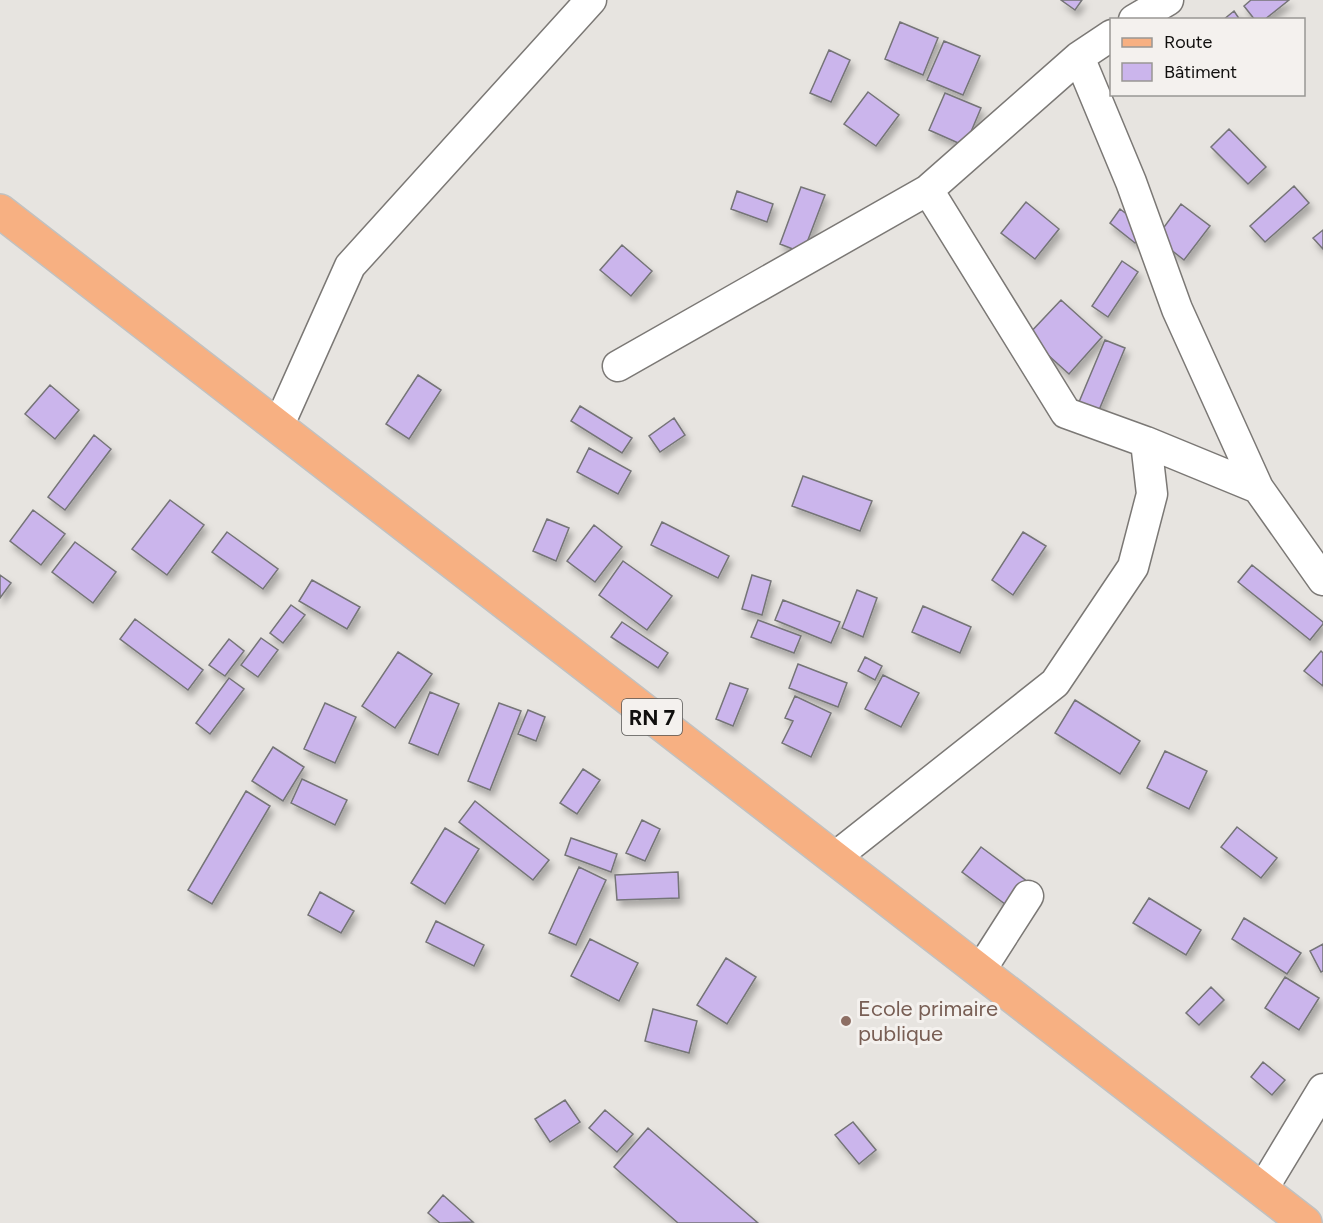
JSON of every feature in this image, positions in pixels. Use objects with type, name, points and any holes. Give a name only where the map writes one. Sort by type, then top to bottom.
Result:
[{"type":"main road","name":"RN 7","points":[[0,211],[1305,1223]]},
{"type":"street","points":[[278,427],[350,266],[591,0]]},
{"type":"street","points":[[1137,18],[1168,0]]},
{"type":"street","points":[[618,366],[928,190],[1079,57],[1110,36]]},
{"type":"street","points":[[1079,57],[1131,182],[1177,309],[1258,488],[1323,580]]},
{"type":"street","points":[[928,190],[1066,413],[1146,442],[1258,488]]},
{"type":"street","points":[[834,858],[1055,683],[1133,567],[1152,494],[1146,442]]},
{"type":"street","points":[[980,971],[1028,896]]},
{"type":"street","points":[[1262,1190],[1323,1089]]},
{"type":"building","points":[[1061,0],[1082,0],[1075,10]]},
{"type":"building","points":[[1251,0],[1289,0],[1266,18],[1253,18],[1244,6]]},
{"type":"building","points":[[1234,11],[1239,18],[1225,18]]},
{"type":"building","points":[[900,22],[938,38],[923,75],[885,59]]},
{"type":"building","points":[[944,41],[980,56],[963,95],[927,80]]},
{"type":"building","points":[[829,50],[850,60],[831,102],[810,93]]},
{"type":"building","points":[[868,92],[899,115],[876,146],[844,124]]},
{"type":"building","points":[[945,93],[981,108],[965,146],[929,130]]},
{"type":"building","points":[[1229,129],[1266,167],[1248,184],[1211,147]]},
{"type":"building","points":[[1294,186],[1309,203],[1265,242],[1250,226]]},
{"type":"building","points":[[801,187],[825,195],[803,253],[780,244]]},
{"type":"building","points":[[737,191],[773,204],[767,222],[731,209]]},
{"type":"building","points":[[1026,202],[1059,229],[1035,259],[1001,233]]},
{"type":"building","points":[[1181,204],[1210,226],[1184,260],[1156,238]]},
{"type":"building","points":[[1120,209],[1146,229],[1135,243],[1110,223]]},
{"type":"building","points":[[1323,230],[1323,249],[1313,238]]},
{"type":"building","points":[[622,245],[652,271],[631,296],[600,270]]},
{"type":"building","points":[[1122,261],[1138,272],[1108,317],[1092,306]]},
{"type":"building","points":[[1061,300],[1102,337],[1069,374],[1027,336]]},
{"type":"building","points":[[1105,340],[1125,348],[1099,410],[1079,402]]},
{"type":"building","points":[[418,375],[441,390],[409,439],[386,424]]},
{"type":"building","points":[[50,385],[79,410],[55,439],[25,414]]},
{"type":"building","points":[[580,406],[632,438],[622,453],[571,421]]},
{"type":"building","points":[[674,418],[685,435],[660,452],[649,436]]},
{"type":"building","points":[[94,435],[111,449],[65,510],[48,497]]},
{"type":"building","points":[[589,448],[631,471],[618,494],[577,472]]},
{"type":"building","points":[[803,476],[872,501],[860,531],[792,506]]},
{"type":"building","points":[[170,500],[204,525],[167,575],[132,549]]},
{"type":"building","points":[[33,510],[65,534],[41,565],[10,541]]},
{"type":"building","points":[[547,519],[569,528],[556,561],[533,551]]},
{"type":"building","points":[[662,522],[729,556],[718,578],[651,545]]},
{"type":"building","points":[[594,525],[622,547],[595,582],[567,561]]},
{"type":"building","points":[[227,532],[278,569],[263,589],[212,552]]},
{"type":"building","points":[[1023,532],[1046,546],[1013,595],[992,580]]},
{"type":"building","points":[[75,542],[116,572],[93,603],[52,572]]},
{"type":"building","points":[[623,561],[672,596],[647,630],[599,595]]},
{"type":"building","points":[[1252,565],[1323,622],[1310,640],[1238,582]]},
{"type":"building","points":[[0,575],[11,583],[0,598]]},
{"type":"building","points":[[752,575],[771,581],[762,615],[742,609]]},
{"type":"building","points":[[312,580],[360,607],[347,629],[299,601]]},
{"type":"building","points":[[857,590],[877,598],[863,637],[842,628]]},
{"type":"building","points":[[783,600],[840,622],[831,643],[775,620]]},
{"type":"building","points":[[291,605],[305,615],[283,643],[270,633]]},
{"type":"building","points":[[923,606],[971,627],[960,653],[912,632]]},
{"type":"building","points":[[135,619],[203,670],[188,690],[120,639]]},
{"type":"building","points":[[758,620],[801,636],[794,653],[751,637]]},
{"type":"building","points":[[622,622],[668,653],[658,668],[611,637]]},
{"type":"building","points":[[261,638],[278,650],[258,677],[241,665]]},
{"type":"building","points":[[229,639],[244,651],[225,676],[209,665]]},
{"type":"building","points":[[1321,651],[1323,653],[1323,686],[1304,671]]},
{"type":"building","points":[[398,652],[432,674],[395,728],[362,706]]},
{"type":"building","points":[[865,657],[882,666],[875,680],[858,671]]},
{"type":"building","points":[[798,664],[847,683],[838,707],[789,688]]},
{"type":"building","points":[[883,675],[919,693],[901,727],[865,709]]},
{"type":"building","points":[[229,678],[244,689],[210,734],[196,723]]},
{"type":"building","points":[[730,683],[748,689],[733,726],[716,719]]},
{"type":"building","points":[[430,692],[459,704],[438,755],[409,743]]},
{"type":"building","points":[[795,696],[831,713],[811,757],[782,743],[793,721],[785,718]]},
{"type":"building","points":[[1075,700],[1140,741],[1120,774],[1055,733]]},
{"type":"building","points":[[325,703],[356,717],[335,763],[304,749]]},
{"type":"building","points":[[499,703],[521,711],[490,790],[468,781]]},
{"type":"building","points":[[528,710],[545,717],[536,741],[518,734]]},
{"type":"building","points":[[273,747],[304,767],[283,801],[252,781]]},
{"type":"building","points":[[1165,751],[1207,771],[1189,809],[1147,788]]},
{"type":"building","points":[[583,769],[600,780],[577,814],[560,803]]},
{"type":"building","points":[[302,779],[347,800],[335,825],[291,803]]},
{"type":"building","points":[[246,791],[270,806],[212,904],[188,890]]},
{"type":"building","points":[[475,801],[549,860],[533,880],[459,822]]},
{"type":"building","points":[[642,820],[660,829],[645,861],[626,853]]},
{"type":"building","points":[[1237,827],[1277,858],[1261,878],[1221,847]]},
{"type":"building","points":[[445,828],[479,849],[445,904],[411,883]]},
{"type":"building","points":[[571,838],[617,854],[611,872],[565,855]]},
{"type":"building","points":[[981,847],[1032,885],[1013,910],[962,872]]},
{"type":"building","points":[[579,867],[606,880],[576,945],[549,933]]},
{"type":"building","points":[[678,872],[679,898],[617,900],[615,875]]},
{"type":"building","points":[[320,892],[354,911],[341,933],[308,915]]},
{"type":"building","points":[[1149,898],[1201,930],[1186,955],[1133,923]]},
{"type":"building","points":[[1244,918],[1301,953],[1287,974],[1232,939]]},
{"type":"building","points":[[436,921],[484,945],[474,966],[426,942]]},
{"type":"building","points":[[590,939],[638,963],[619,1001],[571,976]]},
{"type":"building","points":[[1323,944],[1323,971],[1321,972],[1310,951]]},
{"type":"building","points":[[726,958],[756,977],[727,1024],[697,1005]]},
{"type":"building","points":[[1285,977],[1319,998],[1299,1030],[1265,1008]]},
{"type":"building","points":[[1211,987],[1224,1000],[1199,1025],[1186,1013]]},
{"type":"building","points":[[653,1009],[697,1021],[689,1053],[645,1041]]},
{"type":"building","points":[[1263,1062],[1285,1080],[1272,1095],[1251,1077]]},
{"type":"building","points":[[565,1100],[580,1122],[550,1142],[535,1119]]},
{"type":"building","points":[[605,1110],[633,1134],[617,1152],[589,1128]]},
{"type":"building","points":[[853,1122],[876,1150],[859,1164],[835,1135]]},
{"type":"building","points":[[648,1128],[758,1223],[678,1223],[614,1167]]},
{"type":"building","points":[[443,1195],[473,1222],[440,1223],[428,1213]]},
{"type":"place","name":"Ecole primaire publique","points":[[846,1021]]}]
